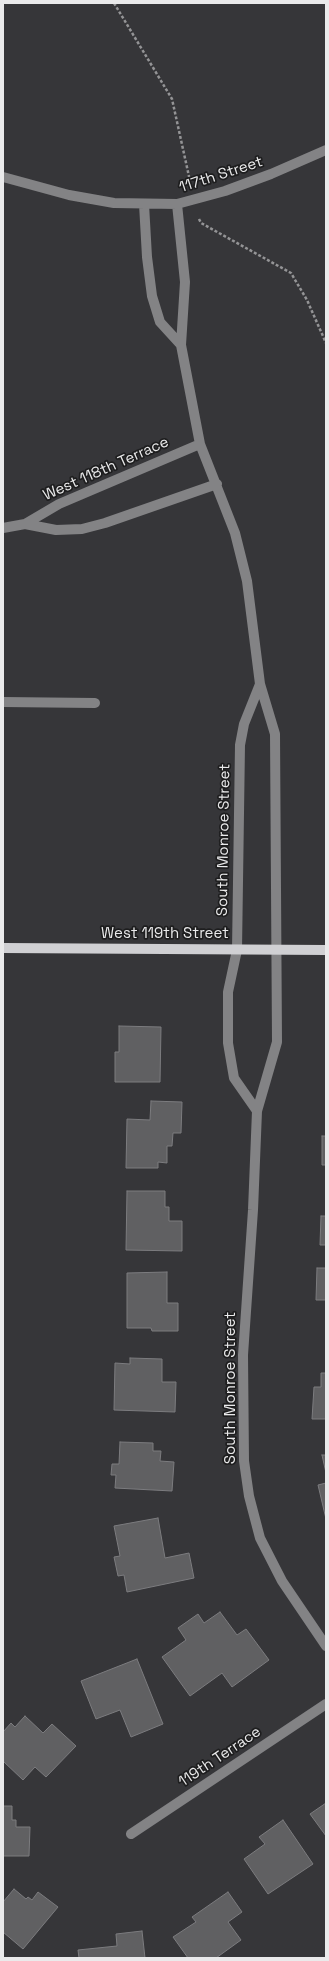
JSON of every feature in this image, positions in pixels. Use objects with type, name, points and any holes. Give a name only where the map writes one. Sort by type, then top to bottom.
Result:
[{"type":"main road","name":"West 119th Street","points":[[3,948],[326,950]]},
{"type":"street","name":"117th Street","points":[[3,177],[69,195],[114,203],[177,204],[225,191],[271,174],[326,150]]},
{"type":"street","points":[[144,204],[147,257],[152,296],[160,322],[181,346]]},
{"type":"street","name":"South Monroe Street","points":[[177,204],[185,282],[181,346],[200,444],[235,533],[247,581],[260,684],[275,734],[277,1042],[257,1111],[253,1210],[243,1355],[244,1461],[249,1496],[260,1538],[282,1581],[326,1646]]},
{"type":"street","name":"West 118th Terrace","points":[[3,528],[25,524],[59,504],[200,444]]},
{"type":"street","name":"West 118th Terrace","points":[[25,524],[56,530],[82,529],[105,523],[217,484]]},
{"type":"street","name":"South Monroe Street","points":[[257,1111],[234,1078],[228,1043],[228,992],[237,950],[240,745],[244,724],[260,684]]},
{"type":"street","points":[[3,702],[95,703]]},
{"type":"street","name":"119th Terrace","points":[[131,1834],[326,1704]]},
{"type":"building","points":[[119,1026],[161,1027],[160,1082],[115,1082],[115,1052],[119,1052]]},
{"type":"building","points":[[151,1101],[182,1102],[181,1133],[173,1133],[172,1146],[167,1146],[167,1163],[158,1162],[158,1168],[126,1168],[127,1119],[150,1120]]},
{"type":"building","points":[[322,1136],[326,1136],[326,1165],[322,1165]]},
{"type":"building","points":[[127,1191],[165,1191],[165,1207],[169,1207],[169,1221],[182,1221],[182,1251],[126,1250]]},
{"type":"building","points":[[321,1216],[326,1216],[326,1245],[320,1245]]},
{"type":"building","points":[[317,1268],[326,1268],[326,1300],[316,1300]]},
{"type":"building","points":[[167,1272],[167,1303],[178,1303],[178,1331],[152,1331],[151,1328],[127,1328],[127,1273]]},
{"type":"building","points":[[130,1358],[162,1359],[162,1382],[176,1382],[175,1412],[114,1410],[115,1363],[130,1364]]},
{"type":"building","points":[[321,1373],[326,1373],[326,1419],[312,1419],[314,1387],[321,1387]]},
{"type":"building","points":[[120,1442],[153,1443],[153,1451],[161,1451],[160,1461],[174,1462],[172,1491],[115,1488],[116,1475],[111,1475],[112,1464],[119,1464]]},
{"type":"building","points":[[322,1455],[326,1455],[326,1473]]},
{"type":"building","points":[[326,1483],[326,1519],[318,1485]]},
{"type":"building","points":[[158,1518],[165,1558],[189,1553],[194,1578],[127,1592],[124,1575],[118,1576],[114,1557],[120,1556],[114,1526]]},
{"type":"building","points":[[220,1612],[237,1635],[246,1629],[269,1660],[232,1687],[222,1673],[190,1696],[162,1657],[186,1640],[178,1628],[198,1614],[204,1623]]},
{"type":"building","points":[[137,1659],[163,1724],[131,1737],[120,1710],[96,1719],[81,1681]]},
{"type":"building","points":[[25,1716],[43,1733],[52,1724],[76,1746],[46,1777],[35,1767],[23,1780],[3,1761],[3,1732],[11,1723],[15,1727]]},
{"type":"building","points":[[326,1803],[326,1836],[310,1814]]},
{"type":"building","points":[[3,1806],[12,1806],[12,1820],[16,1820],[16,1827],[30,1827],[29,1856],[3,1856]]},
{"type":"building","points":[[283,1820],[313,1864],[268,1894],[244,1859],[265,1844],[259,1837]]},
{"type":"building","points":[[14,1889],[26,1899],[28,1897],[32,1900],[38,1892],[58,1907],[23,1949],[3,1932],[3,1902]]},
{"type":"building","points":[[228,1892],[242,1912],[228,1922],[241,1940],[216,1958],[188,1958],[173,1937],[196,1922],[192,1917]]},
{"type":"building","points":[[142,1931],[145,1958],[79,1958],[78,1950],[117,1946],[116,1934]]}]
